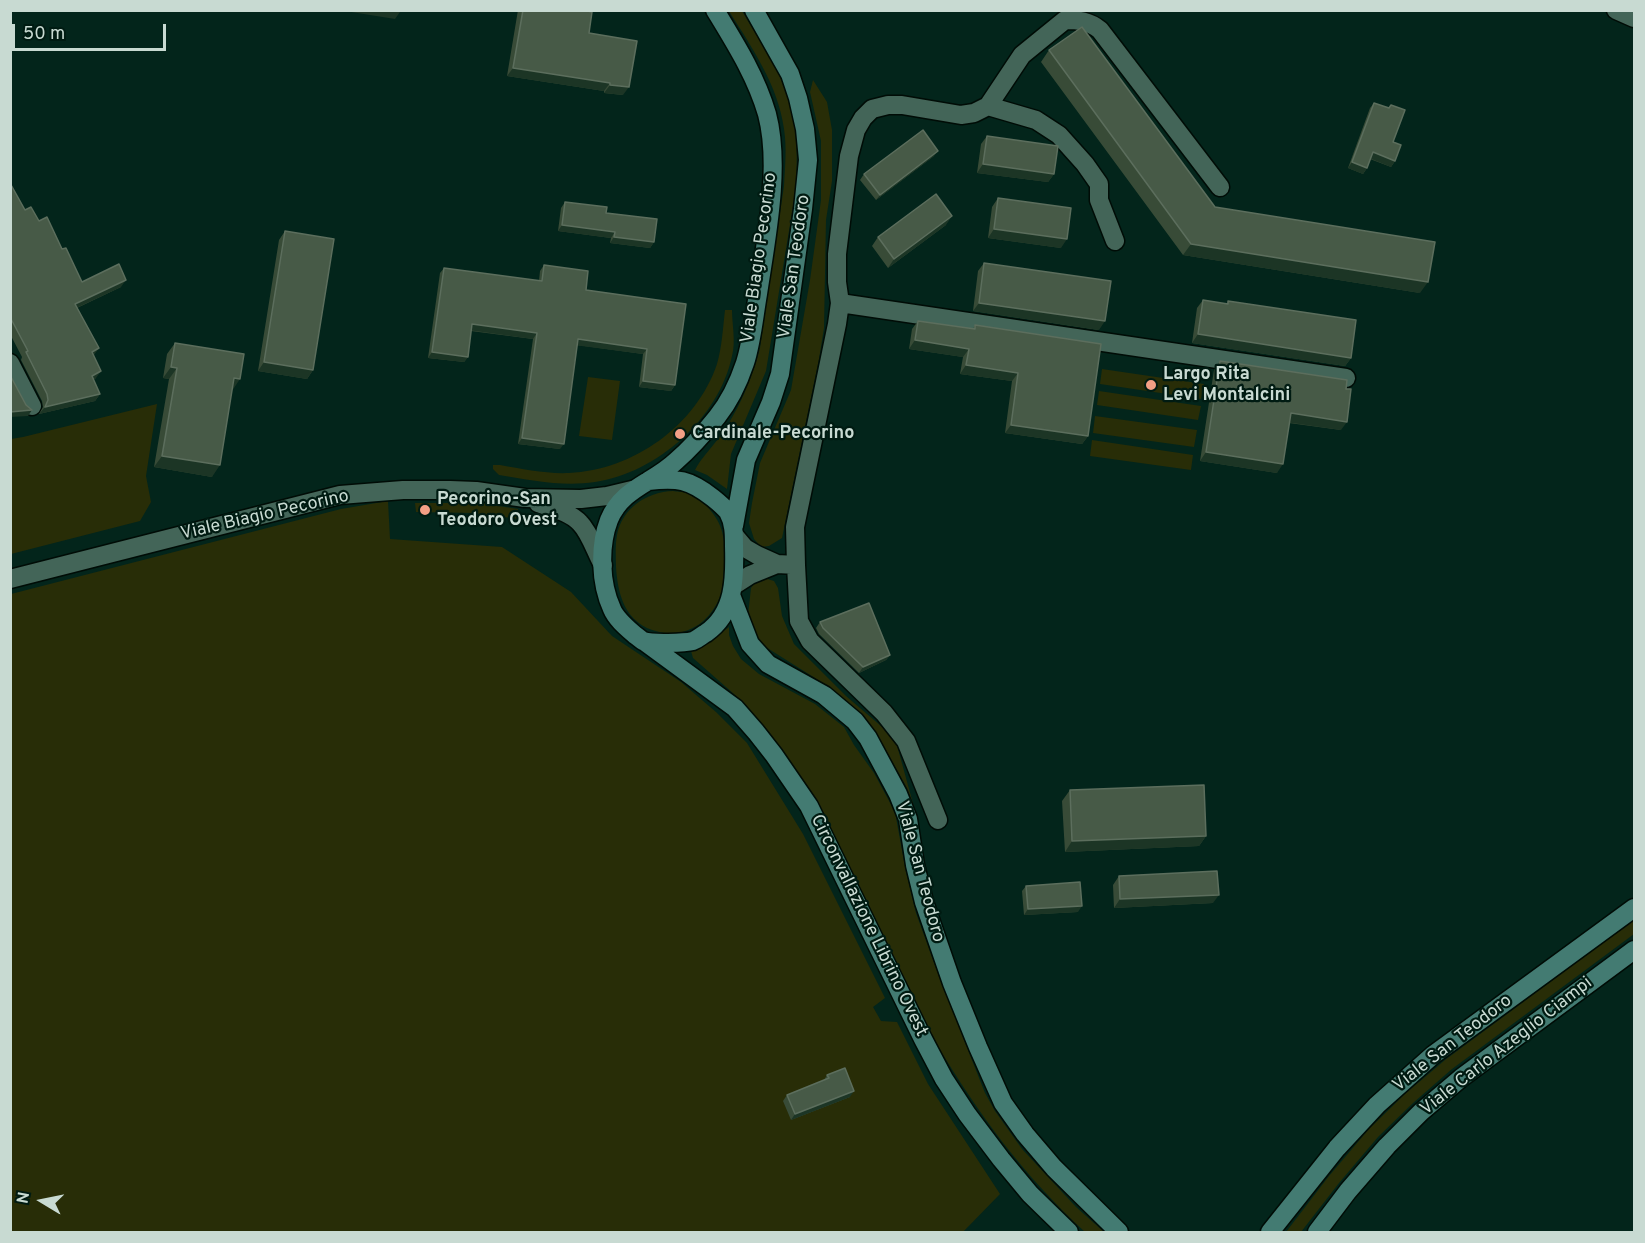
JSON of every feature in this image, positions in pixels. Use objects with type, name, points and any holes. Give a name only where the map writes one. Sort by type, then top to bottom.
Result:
[{"type":"main road","name":"Viale Biagio Pecorino","points":[[648,481],[675,463],[719,415],[733,391],[744,364],[750,340],[762,267],[772,179],[772,140],[760,94],[740,52],[715,10]]},
{"type":"main road","name":"Viale San Teodoro","points":[[734,531],[746,460],[771,402],[780,374],[808,160],[798,98],[789,74],[754,10]]},
{"type":"main road","points":[[669,479],[694,484],[727,511],[734,531],[735,567],[732,591],[726,610],[717,625],[695,641],[671,643],[644,641],[627,628],[612,611],[607,594],[603,565],[605,535],[610,518],[621,500],[632,490],[648,481],[669,479]]},
{"type":"main road","name":"Viale San Teodoro","points":[[732,591],[750,644],[768,664],[824,695],[855,721],[868,738],[898,794],[908,819],[915,865],[924,902],[956,994],[1003,1103],[1025,1134],[1054,1168],[1119,1233]]},
{"type":"main road","name":"Circonvallazione Librino Ovest","points":[[644,641],[735,708],[774,755],[809,806],[944,1079],[1001,1159],[1030,1194],[1069,1233]]},
{"type":"main road","name":"Viale San Teodoro","points":[[1270,1233],[1345,1140],[1377,1105],[1433,1055],[1635,908]]},
{"type":"main road","name":"Viale Carlo Azeglio Ciampi","points":[[1317,1233],[1348,1191],[1387,1146],[1421,1112],[1461,1078],[1635,950]]},
{"type":"street","points":[[1616,10],[1635,18]]},
{"type":"street","points":[[938,820],[906,741],[884,713],[810,641],[799,621],[795,526],[835,336],[840,303],[837,254],[849,156],[856,130],[863,118],[872,110],[888,105],[902,105],[962,115],[974,113],[988,105],[1022,55],[1065,20],[1086,21],[1100,30],[1220,187]]},
{"type":"street","points":[[988,105],[1036,120],[1059,135],[1085,164],[1099,184],[1099,200],[1115,241]]},
{"type":"street","points":[[840,303],[1346,378]]},
{"type":"street","points":[[10,363],[32,406]]},
{"type":"street","name":"Viale Biagio Pecorino","points":[[10,579],[340,495],[403,490],[450,490],[525,498]]},
{"type":"street","points":[[525,498],[608,496],[632,490]]},
{"type":"street","points":[[525,498],[563,512],[580,522],[603,565]]},
{"type":"street","points":[[734,531],[745,549],[777,564],[796,566]]},
{"type":"street","points":[[732,591],[750,575],[777,564]]},
{"type":"green space","points":[[729,11],[742,11],[783,84],[794,119],[797,158],[796,188],[766,371],[731,454],[727,489],[707,475],[695,470],[736,411],[757,360],[784,186],[786,150],[781,113],[770,82]]},
{"type":"green space","points":[[813,80],[827,102],[832,130],[832,181],[826,220],[824,328],[782,538],[769,546],[761,547],[754,539],[749,523],[752,503],[760,463],[791,390],[821,200],[821,141],[810,92]]},
{"type":"green space","points":[[725,310],[732,310],[734,339],[725,379],[714,401],[699,421],[662,455],[618,477],[583,483],[523,479],[499,475],[493,469],[493,465],[500,465],[552,473],[593,470],[638,454],[659,441],[694,407],[707,386],[719,357]]},
{"type":"green space","points":[[1102,369],[1204,384],[1201,399],[1100,384]]},
{"type":"green space","points":[[588,377],[620,381],[612,440],[579,436]]},
{"type":"green space","points":[[1099,391],[1201,406],[1198,420],[1097,405]]},
{"type":"green space","points":[[157,404],[146,476],[151,502],[140,521],[11,554],[11,439]]},
{"type":"green space","points":[[1095,416],[1197,430],[1194,447],[1093,433]]},
{"type":"green space","points":[[1092,440],[1193,455],[1191,470],[1090,456]]},
{"type":"green space","points":[[683,492],[699,499],[715,516],[724,539],[724,575],[722,591],[708,617],[685,631],[665,633],[642,625],[627,610],[617,579],[616,543],[620,525],[630,509],[654,494]]},
{"type":"green space","points":[[388,501],[390,539],[502,547],[571,592],[612,636],[681,682],[747,743],[803,834],[885,998],[873,1007],[881,1021],[897,1022],[928,1084],[1000,1194],[963,1232],[11,1232],[11,594],[341,509]]},
{"type":"green space","points":[[415,503],[480,503],[518,509],[519,519],[472,513],[416,512]]},
{"type":"green space","points":[[764,578],[774,581],[778,588],[782,616],[794,644],[846,696],[895,738],[917,818],[907,788],[882,743],[852,707],[815,678],[764,646],[753,630],[748,615],[751,588],[756,581]]},
{"type":"green space","points":[[729,627],[733,646],[741,659],[759,674],[815,704],[844,727],[874,773],[895,812],[916,913],[985,1093],[1022,1149],[1076,1207],[1104,1232],[1085,1232],[1063,1211],[1003,1143],[968,1095],[936,1043],[814,796],[769,732],[734,694],[693,658],[691,651],[701,648]]},
{"type":"green space","points":[[1634,920],[1634,934],[1452,1069],[1413,1103],[1378,1137],[1301,1232],[1286,1232],[1369,1129],[1405,1094],[1445,1060]]},
{"type":"building","points":[[523,10],[592,12],[589,33],[637,41],[629,87],[513,68]]},
{"type":"building","points":[[1082,27],[1215,207],[1435,242],[1428,282],[1191,244],[1049,50]]},
{"type":"building","points":[[1374,103],[1405,110],[1393,142],[1401,145],[1395,161],[1373,152],[1367,168],[1352,162]]},
{"type":"building","points":[[923,130],[938,151],[880,195],[864,174]]},
{"type":"building","points":[[987,136],[1058,146],[1054,174],[983,164]]},
{"type":"building","points":[[10,183],[25,210],[31,207],[39,221],[47,217],[62,249],[66,248],[82,282],[119,264],[126,280],[75,304],[99,348],[92,352],[101,371],[92,376],[100,394],[45,407],[48,400],[47,394],[10,317]]},
{"type":"building","points":[[936,194],[952,216],[894,259],[878,237]]},
{"type":"building","points":[[998,198],[1071,208],[1067,239],[994,229]]},
{"type":"building","points":[[565,202],[607,207],[606,213],[657,219],[654,242],[614,237],[615,232],[562,225]]},
{"type":"building","points":[[285,231],[334,239],[313,370],[264,362]]},
{"type":"building","points":[[984,263],[1111,281],[1105,321],[979,303]]},
{"type":"building","points":[[544,265],[588,271],[586,290],[686,304],[675,385],[643,381],[647,349],[578,339],[564,444],[522,438],[537,333],[472,324],[468,357],[432,352],[444,268],[542,281]]},
{"type":"building","points":[[1203,300],[1228,304],[1228,301],[1356,320],[1351,358],[1198,334]]},
{"type":"building","points":[[918,321],[975,329],[975,325],[1101,344],[1088,436],[1011,425],[1018,373],[966,365],[969,349],[915,340]]},
{"type":"building","points":[[175,343],[244,354],[240,379],[234,378],[220,465],[162,456],[177,368],[171,367]]},
{"type":"building","points":[[1220,361],[1347,380],[1346,389],[1351,389],[1347,422],[1291,413],[1283,464],[1206,452]]},
{"type":"building","points":[[10,375],[26,405],[32,410],[10,412]]},
{"type":"building","points":[[869,603],[890,655],[863,667],[823,628],[820,622]]},
{"type":"building","points":[[1204,785],[1206,836],[1072,841],[1070,790]]},
{"type":"building","points":[[1217,871],[1219,895],[1120,899],[1119,876]]},
{"type":"building","points":[[1080,882],[1082,906],[1028,909],[1026,886]]},
{"type":"building","points":[[845,1068],[854,1091],[795,1114],[787,1095],[829,1078],[827,1075]]},
{"type":"place","name":"Largo Rita Levi Montalcini","points":[[1151,385]]},
{"type":"place","name":"Cardinale-Pecorino","points":[[680,434]]},
{"type":"place","name":"Pecorino-San Teodoro Ovest","points":[[425,510]]}]
